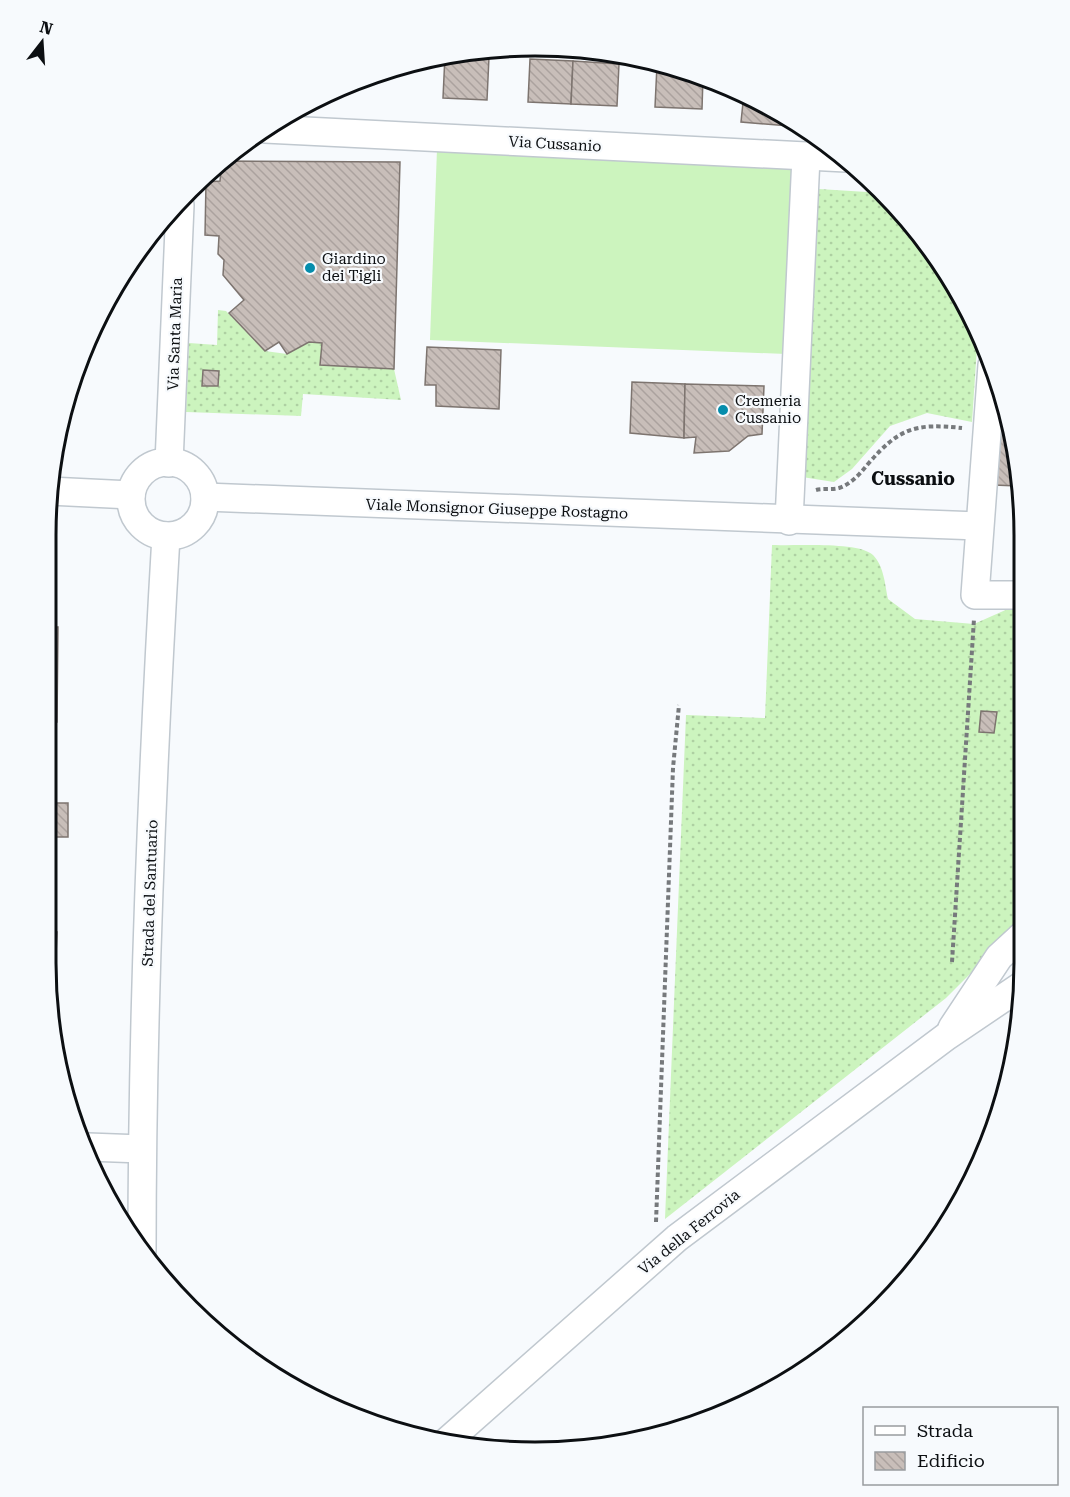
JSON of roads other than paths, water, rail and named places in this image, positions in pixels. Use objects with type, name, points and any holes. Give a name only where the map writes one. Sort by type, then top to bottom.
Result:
[{"type":"street","name":"Via Cussanio","points":[[279,130],[830,157]]},
{"type":"street","points":[[797,521],[806,156]]},
{"type":"street","name":"Via Santa Maria","points":[[169,463],[180,213]]},
{"type":"street","points":[[990,386],[975,595],[1014,596]]},
{"type":"street","points":[[169,463],[190,469],[198,477],[205,497],[203,510],[189,529],[166,536],[154,534],[136,518],[131,495],[140,475],[158,464],[169,463]]},
{"type":"street","points":[[58,491],[131,495]]},
{"type":"street","name":"Viale Monsignor Giuseppe Rostagno","points":[[205,497],[797,521],[979,526]]},
{"type":"street","name":"Strada del Santuario","points":[[142,1236],[142,1149],[154,744],[166,536]]},
{"type":"street","name":"Via della Ferrovia","points":[[947,1036],[999,957],[1014,943]]},
{"type":"street","name":"Via della Ferrovia","points":[[455,1434],[661,1252],[947,1036],[1013,991]]},
{"type":"street","points":[[93,1147],[142,1149]]},
{"type":"place","name":"Giardino dei Tigli","points":[[310,268]]},
{"type":"place","name":"Cremeria Cussanio","points":[[723,410]]},
{"type":"district","name":"Cussanio","points":[[913,479]]}]
